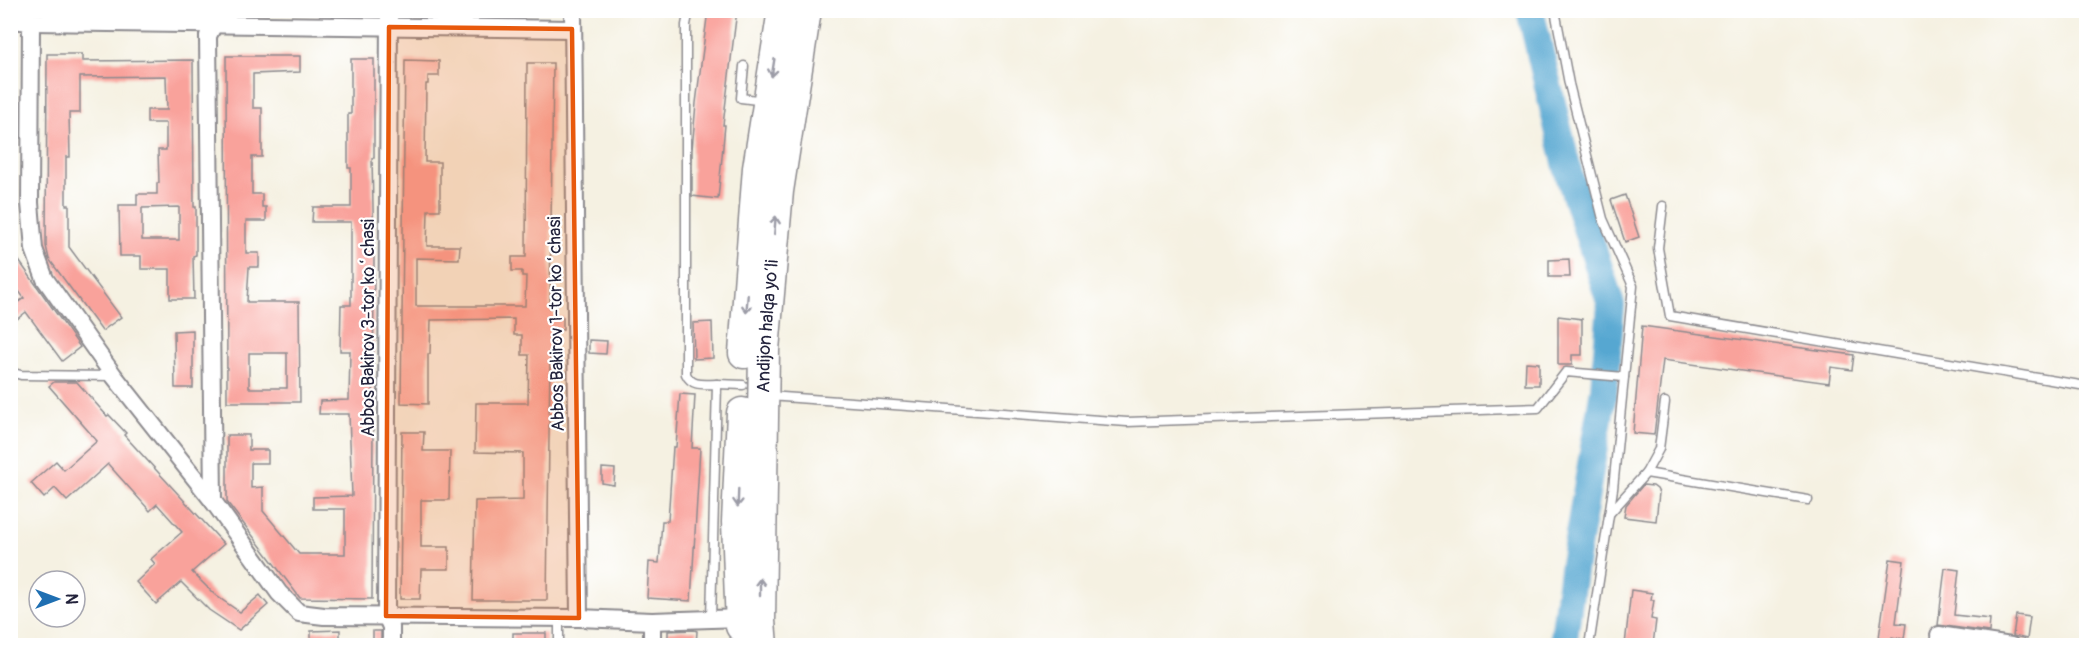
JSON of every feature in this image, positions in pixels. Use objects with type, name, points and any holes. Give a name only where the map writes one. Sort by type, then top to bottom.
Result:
[{"type":"highway","name":"Andijon halqa yo‘li","points":[[741,632],[737,522],[746,312],[758,168],[783,10]]},
{"type":"highway","name":"Andijon halqa yo‘li","points":[[762,645],[760,598],[741,389],[764,350],[778,191],[806,10]]},
{"type":"street","name":"Abbos Bakirov 1-tor koʻchasi","points":[[573,10],[579,618]]},
{"type":"street","points":[[10,20],[31,16],[389,19],[572,29]]},
{"type":"street","points":[[31,16],[30,203],[34,249],[45,279],[114,376],[213,501],[279,593],[299,613],[324,616],[579,618],[652,621],[711,619],[741,632]]},
{"type":"street","points":[[213,501],[208,36],[214,17]]},
{"type":"street","name":"Abbos Bakirov 3-tor koʻchasi","points":[[389,19],[386,616],[391,627],[391,645]]},
{"type":"street","points":[[652,621],[652,645]]},
{"type":"street","points":[[1939,634],[2011,645]]},
{"type":"lane","points":[[689,10],[686,25],[686,374],[694,384],[1127,422],[1538,408],[1566,372],[1621,377]]},
{"type":"lane","points":[[1555,10],[1569,84],[1603,219],[1633,286],[1621,377],[1608,514],[1588,645]]},
{"type":"lane","points":[[744,66],[741,98],[768,102]]},
{"type":"lane","points":[[1663,206],[1658,248],[1670,316],[2086,386]]},
{"type":"lane","points":[[10,372],[21,375],[114,376]]},
{"type":"lane","points":[[10,378],[21,375]]},
{"type":"lane","points":[[711,619],[741,389]]},
{"type":"lane","points":[[1608,514],[1646,473],[1659,449],[1665,402]]},
{"type":"lane","points":[[1646,473],[1808,500]]},
{"type":"lane","points":[[559,645],[560,618]]},
{"type":"highlighted area","points":[[389,27],[572,29],[579,618],[386,616]]},
{"type":"building","points":[[708,10],[737,10],[723,125],[725,125],[718,199],[692,196],[692,150],[696,103]]},
{"type":"building","points":[[47,54],[82,54],[82,61],[193,60],[194,207],[196,207],[196,255],[193,256],[194,299],[170,299],[170,269],[141,269],[141,256],[120,256],[119,205],[137,205],[137,194],[157,194],[158,150],[166,150],[166,123],[147,123],[147,110],[167,110],[166,76],[80,77],[80,113],[69,113],[70,157],[66,157],[66,205],[69,205],[69,247],[121,317],[102,331],[49,259],[46,246]],"holes":[[[179,207],[179,240],[142,240],[142,208]]]},
{"type":"building","points":[[226,56],[300,56],[300,72],[253,74],[253,108],[262,108],[262,157],[252,157],[252,194],[262,194],[262,207],[266,207],[266,221],[246,221],[246,253],[259,253],[259,267],[249,267],[247,302],[299,302],[300,402],[227,402]],"holes":[[[249,353],[287,353],[287,388],[249,388]]]},
{"type":"building","points":[[351,59],[374,59],[372,599],[300,598],[227,502],[227,435],[249,435],[249,450],[268,450],[268,463],[251,463],[251,488],[263,487],[263,511],[299,554],[345,554],[345,509],[313,509],[313,497],[352,496],[349,414],[319,414],[320,401],[349,400],[350,351],[340,351],[341,305],[351,305],[351,222],[312,222],[313,207],[351,207],[348,114],[351,114]]},
{"type":"building","points":[[405,60],[439,61],[439,76],[428,76],[428,84],[426,84],[425,162],[440,162],[440,210],[428,210],[427,246],[460,246],[459,259],[416,258],[416,306],[525,306],[526,276],[522,276],[522,271],[512,271],[512,257],[526,257],[527,63],[553,63],[550,308],[554,308],[554,317],[563,317],[563,330],[554,330],[554,356],[550,356],[547,600],[473,600],[475,501],[523,500],[523,453],[475,452],[476,403],[528,403],[529,355],[522,355],[522,335],[514,335],[514,319],[431,320],[428,404],[401,403]]},
{"type":"building","points":[[1625,195],[1639,237],[1625,242],[1611,200]]},
{"type":"building","points":[[10,248],[80,347],[62,361],[26,312],[16,320],[10,312],[10,308],[24,298],[10,279]]},
{"type":"building","points":[[1569,259],[1570,277],[1549,277],[1549,260]]},
{"type":"building","points":[[1558,316],[1582,319],[1582,355],[1572,355],[1572,365],[1558,365]]},
{"type":"building","points":[[712,322],[713,358],[694,359],[693,323]]},
{"type":"building","points":[[1642,326],[1854,355],[1852,370],[1831,367],[1829,383],[1663,360],[1654,435],[1633,433]]},
{"type":"building","points":[[193,330],[193,388],[175,388],[174,331]]},
{"type":"building","points":[[589,340],[607,341],[606,354],[589,353]]},
{"type":"building","points":[[1526,362],[1539,363],[1539,385],[1525,385]]},
{"type":"building","points":[[54,382],[77,382],[107,416],[109,415],[126,433],[124,435],[224,544],[192,572],[215,595],[240,612],[260,595],[268,605],[239,630],[209,610],[181,582],[156,604],[136,582],[155,564],[151,559],[182,532],[157,504],[150,511],[108,464],[67,501],[55,488],[44,498],[31,483],[56,461],[64,470],[97,441],[49,386]]},
{"type":"building","points":[[680,394],[695,395],[692,448],[700,448],[691,601],[647,598],[649,562],[659,563],[662,521],[668,521],[673,447],[676,447]]},
{"type":"building","points":[[402,432],[424,432],[423,451],[450,451],[449,500],[421,500],[421,547],[449,547],[449,569],[421,569],[420,599],[400,599]]},
{"type":"building","points":[[602,468],[615,469],[614,485],[602,483]]},
{"type":"building","points":[[1643,485],[1653,486],[1659,493],[1656,521],[1624,517],[1626,505]]},
{"type":"building","points":[[1890,559],[1904,561],[1896,623],[1906,624],[1904,639],[1892,637],[1891,645],[1878,645]]},
{"type":"building","points":[[1945,568],[1959,570],[1954,615],[1990,619],[1989,632],[1938,625]]},
{"type":"building","points":[[1631,590],[1652,593],[1651,600],[1654,600],[1651,619],[1656,620],[1653,645],[1625,645]]},
{"type":"building","points":[[2016,615],[2030,617],[2027,639],[2013,636]]},
{"type":"building","points":[[340,630],[340,645],[311,645],[311,631]]},
{"type":"building","points":[[373,631],[381,631],[381,645],[373,645]]},
{"type":"building","points":[[668,631],[697,631],[696,645],[668,645]]},
{"type":"building","points":[[513,633],[546,633],[546,645],[513,645]]},
{"type":"waterway","points":[[1530,10],[1569,175],[1611,305],[1604,389],[1573,570],[1563,646]]}]
